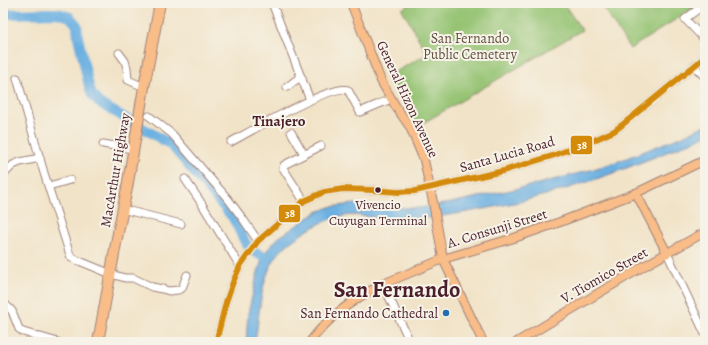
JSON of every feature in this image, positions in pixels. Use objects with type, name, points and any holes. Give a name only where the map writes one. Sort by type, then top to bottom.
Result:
[{"type":"highway","name":"MacArthur Highway","points":[[98,342],[133,149],[144,114],[144,87],[160,3]]},
{"type":"main road","name":"General Hizon Avenue","points":[[351,3],[381,81],[410,127],[424,160],[443,259],[483,342]]},
{"type":"main road","name":"A. Consunji Street","points":[[310,342],[325,324],[343,308],[382,284],[443,259],[514,238],[560,222],[636,193],[704,162]]},
{"type":"main road","points":[[636,193],[667,253]]},
{"type":"main road","name":"V. Tiomico Street","points":[[517,342],[629,275],[705,232]]},
{"type":"street","points":[[272,3],[310,100]]},
{"type":"street","points":[[705,4],[685,19],[705,40]]},
{"type":"street","points":[[119,53],[125,61],[128,80],[144,87]]},
{"type":"street","name":"Santa Lucia Road","points":[[216,342],[226,302],[240,266],[257,241],[304,201],[324,192],[343,189],[398,192],[415,191],[503,171],[552,156],[600,138],[622,124],[705,57]]},
{"type":"street","points":[[694,66],[705,77]]},
{"type":"street","points":[[17,78],[40,158],[72,258],[111,274],[125,278],[133,278],[169,291],[182,288],[187,275]]},
{"type":"street","points":[[287,87],[296,80],[302,78]]},
{"type":"street","points":[[231,142],[310,100],[332,91],[346,88],[350,91],[360,112],[391,98]]},
{"type":"street","points":[[144,114],[172,134],[228,199],[243,218],[257,241]]},
{"type":"street","points":[[292,132],[304,154]]},
{"type":"street","points":[[103,144],[133,149]]},
{"type":"street","points":[[304,201],[283,166],[321,146]]},
{"type":"street","points":[[3,175],[13,165],[40,158]]},
{"type":"street","points":[[185,179],[240,266]]},
{"type":"street","points":[[49,186],[70,180]]},
{"type":"street","points":[[122,209],[181,224]]},
{"type":"street","points":[[667,253],[705,333]]},
{"type":"street","points":[[382,284],[410,342]]},
{"type":"street","points":[[3,302],[12,311],[19,329],[23,332],[58,342]]},
{"type":"green space","name":"San Fernando Public Cemetery","points":[[412,3],[563,3],[582,30],[418,126],[388,76],[427,54],[402,9]]},
{"type":"green space","points":[[610,3],[701,3],[630,49],[603,8]]},
{"type":"water","points":[[705,125],[705,136],[611,174],[539,197],[514,203],[434,217],[397,219],[348,215],[321,223],[288,244],[271,265],[266,277],[260,302],[255,342],[246,342],[248,313],[263,256],[278,238],[317,212],[330,207],[354,204],[377,207],[419,208],[451,203],[534,185],[619,161],[683,136]]},
{"type":"waterway","points":[[3,14],[58,13],[70,17],[77,25],[78,37],[92,95],[99,103],[171,145],[233,218],[246,244],[255,252],[268,259]]},
{"type":"transit line","name":"38","points":[[216,342],[226,302],[240,266],[258,241],[304,201],[324,192],[343,189],[398,192],[415,191],[503,171],[552,156],[614,131],[705,57]]},
{"type":"place","name":"Vivencio Cuyugan Terminal","points":[[378,190]]},
{"type":"place","name":"San Fernando Cathedral","points":[[446,313]]},
{"type":"district","name":"Tinajero","points":[[279,121]]},
{"type":"district","name":"San Fernando","points":[[397,289]]}]
